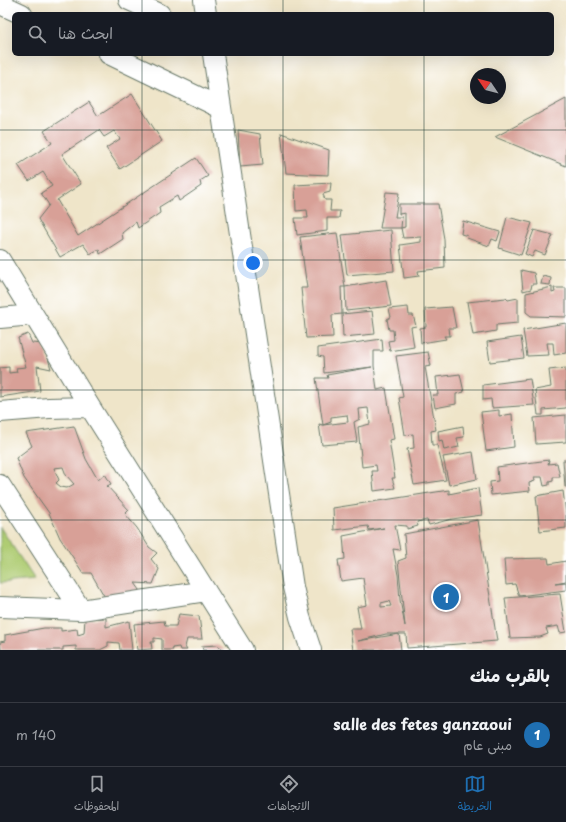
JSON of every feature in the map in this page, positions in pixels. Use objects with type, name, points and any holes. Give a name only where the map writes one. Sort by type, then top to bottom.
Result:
[{"type":"street","points":[[129,0],[156,12]]},
{"type":"street","points":[[204,0],[206,12]]},
{"type":"street","points":[[0,4],[18,12]]},
{"type":"street","points":[[113,56],[221,108]]},
{"type":"street","points":[[213,56],[293,587],[300,617],[311,650]]},
{"type":"street","points":[[0,260],[90,407],[243,650]]},
{"type":"street","points":[[0,318],[33,315]]},
{"type":"street","points":[[0,412],[90,407]]},
{"type":"street","points":[[0,485],[81,610]]},
{"type":"street","points":[[0,607],[81,610],[206,591]]},
{"type":"green space","points":[[0,527],[35,580],[0,583]]},
{"type":"building","points":[[132,94],[162,141],[120,169],[106,148],[120,139],[114,131],[104,137],[99,130],[62,154],[81,184],[57,200],[78,236],[196,158],[208,176],[200,181],[201,186],[179,201],[177,196],[159,207],[160,213],[138,228],[136,222],[122,233],[123,239],[100,254],[99,249],[90,254],[83,244],[60,257],[38,219],[49,205],[41,193],[52,186],[43,172],[29,181],[18,165],[52,143],[44,131],[89,102],[98,116]]},
{"type":"building","points":[[566,99],[566,166],[495,137]]},
{"type":"building","points":[[238,130],[260,134],[263,165],[240,167]]},
{"type":"building","points":[[281,133],[329,150],[328,175],[286,173]]},
{"type":"building","points":[[331,183],[330,192],[323,194],[325,200],[331,200],[330,211],[340,211],[339,218],[327,218],[327,231],[297,235],[295,218],[308,218],[307,210],[296,211],[295,185]]},
{"type":"building","points":[[386,192],[399,193],[395,217],[402,217],[401,228],[380,228]]},
{"type":"building","points":[[399,204],[438,204],[444,239],[445,268],[418,271],[419,276],[404,278],[400,245],[421,242],[421,237],[403,238],[401,228],[405,227],[405,213],[399,214]]},
{"type":"building","points":[[507,217],[532,223],[521,255],[499,248]]},
{"type":"building","points":[[463,221],[500,232],[497,241],[492,239],[489,246],[467,238],[468,236],[461,234]]},
{"type":"building","points":[[391,230],[394,271],[347,275],[342,235]]},
{"type":"building","points":[[534,230],[553,235],[545,255],[535,251],[532,257],[525,254]]},
{"type":"building","points":[[337,233],[345,287],[341,287],[342,314],[332,315],[333,337],[306,338],[301,288],[307,288],[300,237]]},
{"type":"building","points":[[521,270],[534,273],[536,284],[532,284],[531,289],[523,291]]},
{"type":"building","points":[[543,276],[551,278],[550,285],[541,284]]},
{"type":"building","points":[[386,280],[391,306],[346,311],[345,287]]},
{"type":"building","points":[[552,287],[552,293],[555,292],[554,288],[566,288],[566,317],[531,316],[526,312],[526,293]]},
{"type":"building","points":[[506,298],[508,300],[518,298],[518,323],[496,325],[496,331],[473,335],[467,302]]},
{"type":"building","points":[[408,307],[409,315],[413,315],[416,326],[411,327],[414,347],[390,351],[388,341],[394,340],[393,330],[389,330],[387,319],[391,317],[389,309]]},
{"type":"building","points":[[452,307],[456,328],[449,328],[450,336],[444,336],[446,339],[421,343],[420,328],[426,327],[425,309]]},
{"type":"building","points":[[372,311],[375,334],[343,337],[342,314]]},
{"type":"building","points":[[566,323],[566,353],[554,355],[553,343],[547,343],[549,355],[527,356],[523,330]]},
{"type":"building","points":[[28,334],[32,343],[44,344],[51,369],[37,366],[40,391],[0,397],[0,368],[9,367],[9,373],[17,372],[16,368],[26,367],[18,338]]},
{"type":"building","points":[[521,337],[524,358],[490,362],[487,342]]},
{"type":"building","points":[[382,339],[383,351],[374,351],[374,366],[377,390],[386,388],[394,439],[389,440],[395,478],[392,478],[395,488],[374,491],[372,471],[377,471],[376,465],[362,467],[358,427],[370,424],[368,408],[359,409],[360,419],[354,422],[357,442],[322,445],[319,424],[323,425],[316,378],[328,378],[327,375],[372,367],[324,373],[323,357],[318,356],[318,348]],"holes":[[[347,415],[348,422],[323,425],[331,422],[331,417]]]},
{"type":"building","points":[[428,352],[431,366],[425,367],[436,430],[431,431],[432,445],[437,445],[446,480],[414,485],[407,449],[414,448],[413,434],[405,435],[399,398],[403,397],[396,356]]},
{"type":"building","points":[[566,368],[566,408],[543,410],[543,415],[538,415],[535,390],[551,387],[549,370]]},
{"type":"building","points":[[460,374],[464,392],[456,394],[456,404],[435,408],[433,395],[438,395],[436,377]]},
{"type":"building","points":[[530,379],[534,405],[492,408],[491,399],[483,400],[483,385]]},
{"type":"building","points":[[499,410],[499,416],[512,414],[514,447],[486,451],[481,412]]},
{"type":"building","points":[[566,415],[566,442],[536,444],[534,418]]},
{"type":"building","points":[[74,426],[86,459],[98,480],[105,474],[111,484],[107,486],[129,510],[125,514],[137,528],[149,547],[157,553],[151,559],[159,569],[153,584],[135,583],[143,594],[107,601],[91,573],[83,573],[60,538],[49,513],[24,478],[16,458],[32,446],[26,433]],"holes":[[[63,467],[66,475],[74,484],[67,488],[61,487],[56,483],[59,480],[54,468]]]},
{"type":"building","points":[[463,426],[464,437],[457,438],[459,447],[444,450],[442,440],[439,441],[438,431]]},
{"type":"building","points":[[473,452],[477,479],[449,485],[443,457]]},
{"type":"building","points":[[549,460],[548,464],[557,463],[560,477],[553,477],[553,481],[549,482],[549,485],[544,486],[542,477],[534,477],[535,481],[529,483],[530,491],[491,495],[490,482],[498,481],[497,467]]},
{"type":"building","points":[[563,460],[566,460],[566,487],[565,487]]},
{"type":"building","points":[[478,488],[482,515],[452,519],[429,525],[427,520],[417,522],[418,526],[407,529],[407,526],[395,525],[400,550],[393,549],[405,626],[398,561],[406,558],[404,534],[478,520],[497,641],[407,648],[406,634],[399,634],[401,650],[353,650],[350,629],[361,629],[357,607],[367,605],[363,578],[341,581],[338,560],[345,559],[343,536],[384,528],[369,530],[368,526],[334,530],[333,508],[449,490],[449,494]],"holes":[[[389,601],[391,606],[381,607],[381,603]],[[386,634],[399,634],[358,641]]]},
{"type":"building","points":[[563,491],[566,528],[540,531],[536,496]]},
{"type":"building","points":[[548,558],[549,564],[566,561],[566,581],[555,583],[566,582],[566,590],[519,596],[515,584],[506,585],[504,559]]},
{"type":"building","points":[[560,594],[566,632],[560,633],[558,626],[546,628],[548,634],[540,637],[510,638],[505,598]]},
{"type":"building","points":[[179,614],[199,616],[202,639],[187,639],[185,647],[187,650],[180,650],[179,647],[172,648],[173,650],[162,650],[162,639],[154,638],[154,642],[151,642],[152,649],[137,650],[134,624],[164,621],[165,626],[176,626]]},
{"type":"building","points":[[106,618],[106,627],[129,621],[132,650],[120,650],[119,643],[108,642],[108,646],[100,650],[76,650],[76,646],[63,647],[63,650],[1,650],[0,642],[5,641],[5,635],[44,628],[61,628],[61,631],[77,629],[78,635],[84,633],[85,619]]},
{"type":"building","points":[[217,645],[225,650],[203,650],[202,646]]},
{"type":"place","name":"salle des fetes ganzaoui","points":[[446,597]]}]
